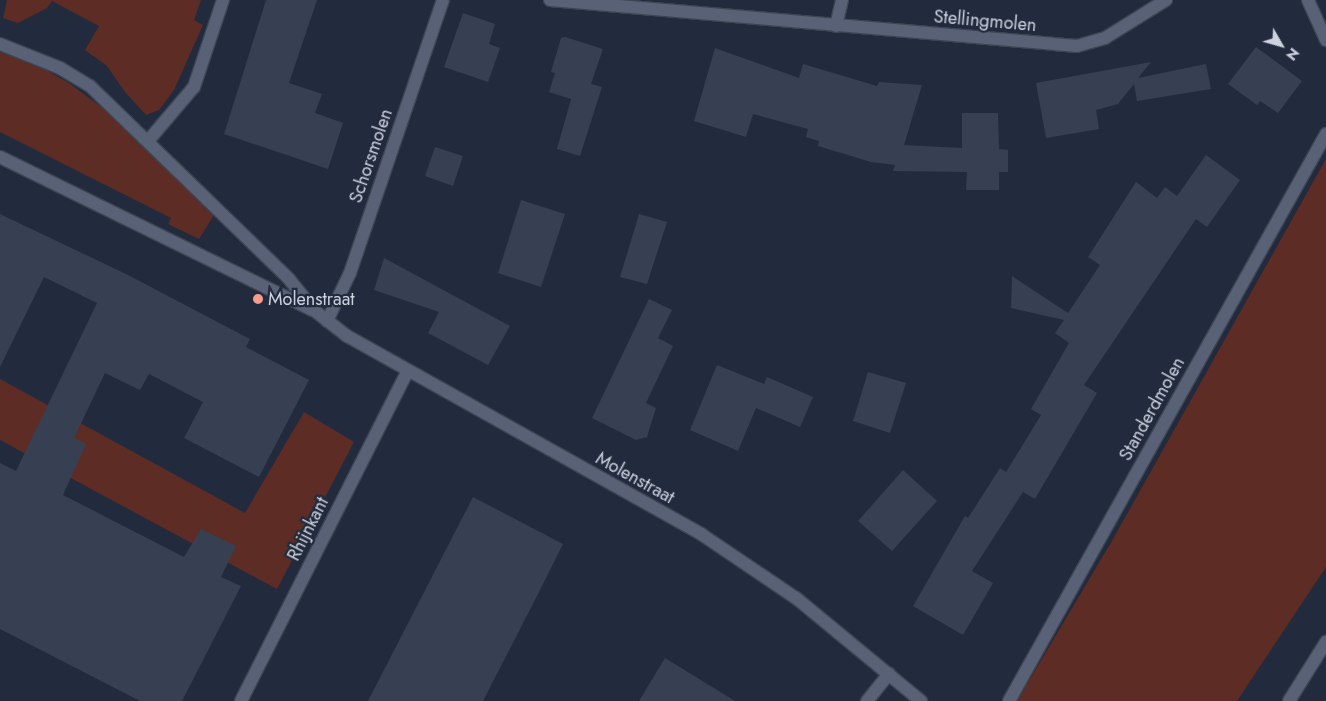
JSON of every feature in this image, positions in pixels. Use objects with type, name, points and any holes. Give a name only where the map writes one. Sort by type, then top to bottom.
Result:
[{"type":"street","points":[[148,141],[194,87],[223,0]]},
{"type":"street","name":"Schorsmolen","points":[[327,322],[350,273],[444,0]]},
{"type":"street","name":"Stellingmolen","points":[[550,0],[1077,46],[1105,38],[1166,0]]},
{"type":"street","points":[[836,26],[842,0]]},
{"type":"street","points":[[1308,0],[1326,40]]},
{"type":"street","name":"Molenstraat","points":[[0,44],[60,68],[90,86],[289,279],[327,322],[407,372],[701,534],[796,598],[921,701]]},
{"type":"street","name":"Standerdmolen","points":[[1009,701],[1326,134]]},
{"type":"street","name":"Molenstraat","points":[[0,156],[316,311]]},
{"type":"street","name":"Rhijnkant","points":[[241,701],[407,372]]},
{"type":"street","points":[[1289,701],[1326,642]]},
{"type":"street","points":[[867,701],[888,674]]},
{"type":"shaded area","points":[[7,0],[201,0],[194,20],[203,25],[174,90],[159,110],[146,115],[125,92],[107,66],[85,50],[99,26],[52,1],[47,8],[18,23],[3,18]]},
{"type":"shaded area","points":[[0,52],[39,66],[69,83],[104,109],[214,215],[199,239],[168,224],[171,218],[0,132]]},
{"type":"shaded area","points":[[1326,159],[1326,567],[1237,701],[1017,701],[1113,539]]},
{"type":"shaded area","points":[[0,379],[245,513],[304,412],[354,442],[277,589],[0,440]]},
{"type":"building","points":[[266,0],[317,0],[289,83],[322,94],[315,113],[343,123],[328,169],[224,134]]},
{"type":"building","points":[[463,13],[495,24],[489,44],[500,48],[488,82],[444,67]]},
{"type":"building","points":[[565,37],[603,49],[591,84],[602,87],[580,156],[557,149],[571,99],[549,92],[555,73],[551,72],[561,38]]},
{"type":"building","points":[[1256,47],[1302,81],[1278,113],[1260,101],[1257,105],[1228,84]]},
{"type":"building","points":[[715,48],[799,78],[803,64],[877,86],[879,82],[922,85],[904,145],[962,148],[962,113],[998,113],[999,149],[1008,150],[1008,172],[999,172],[999,190],[966,190],[967,172],[893,171],[895,165],[871,162],[818,146],[819,141],[806,137],[808,129],[753,114],[746,137],[694,121]]},
{"type":"building","points":[[1151,62],[1138,78],[1206,64],[1211,89],[1137,101],[1134,84],[1118,104],[1096,110],[1099,129],[1046,138],[1036,83]]},
{"type":"building","points":[[435,147],[463,156],[453,186],[425,176]]},
{"type":"building","points":[[1206,155],[1240,180],[1207,227],[1196,219],[1084,385],[1097,393],[1035,499],[1023,492],[972,571],[993,583],[963,635],[913,606],[965,516],[968,518],[1000,468],[1006,472],[1041,415],[1031,409],[1069,343],[1055,333],[1064,320],[1011,308],[1012,276],[1068,313],[1100,265],[1088,257],[1136,182],[1157,198],[1165,187],[1177,196]]},
{"type":"building","points":[[521,200],[565,214],[541,287],[498,273]]},
{"type":"building","points":[[0,214],[126,274],[250,339],[246,347],[309,380],[259,477],[184,438],[203,402],[149,374],[140,390],[105,373],[74,438],[86,444],[63,495],[184,557],[201,529],[236,546],[221,577],[241,586],[182,701],[140,701],[0,629],[0,463],[16,471],[97,303],[44,277],[0,367]]},
{"type":"building","points":[[639,214],[667,222],[647,284],[620,277]]},
{"type":"building","points":[[384,258],[510,326],[488,365],[428,333],[439,312],[374,290]]},
{"type":"building","points":[[649,299],[672,310],[658,338],[673,346],[646,403],[656,408],[647,437],[636,440],[592,418]]},
{"type":"building","points":[[717,365],[764,384],[767,377],[813,397],[800,427],[756,408],[738,451],[690,430]]},
{"type":"building","points":[[868,372],[906,383],[890,433],[853,421]]},
{"type":"building","points":[[903,470],[937,501],[892,551],[858,521]]},
{"type":"building","points":[[473,497],[563,544],[483,701],[368,701]]},
{"type":"building","points":[[665,658],[735,701],[639,701]]},
{"type":"place","name":"Molenstraat","points":[[258,299]]}]
